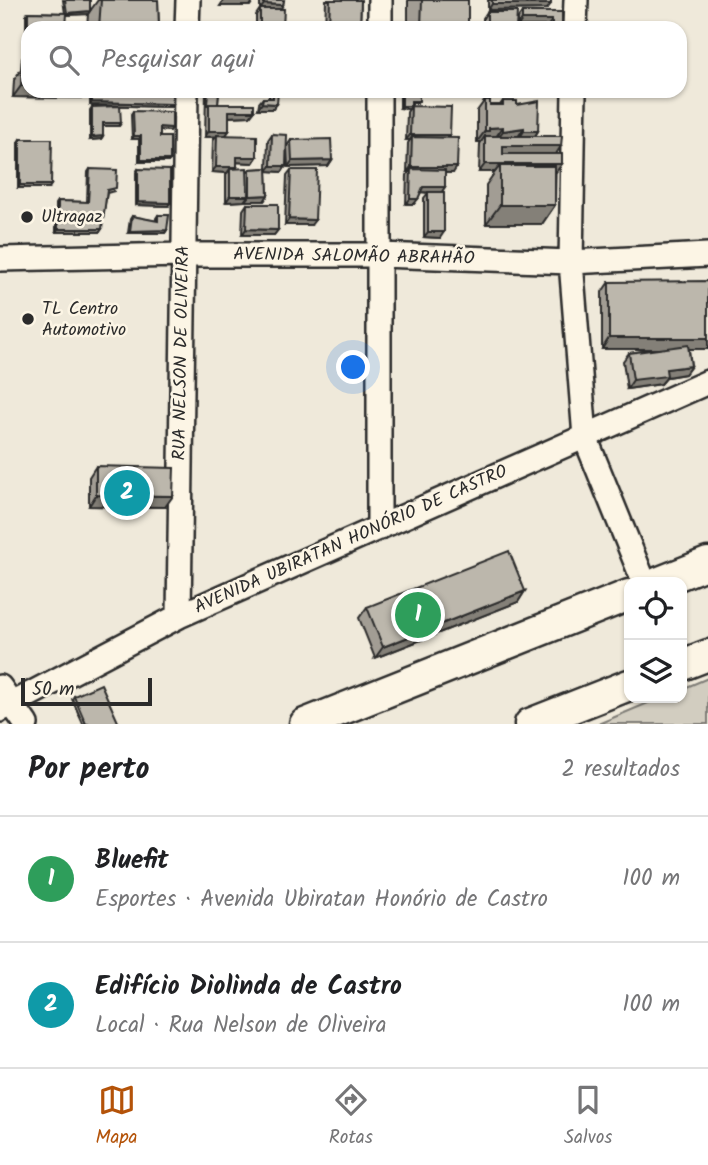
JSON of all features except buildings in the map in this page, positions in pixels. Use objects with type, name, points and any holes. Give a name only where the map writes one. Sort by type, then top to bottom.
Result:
[{"type":"main road","points":[[673,577],[708,563]]},
{"type":"main road","points":[[305,724],[624,597]]},
{"type":"main road","points":[[687,663],[708,655]]},
{"type":"main road","points":[[530,724],[624,687]]},
{"type":"street","points":[[187,21],[188,0]]},
{"type":"street","points":[[380,0],[380,21]]},
{"type":"street","points":[[575,21],[576,0]]},
{"type":"street","name":"RUA NELSON DE OLIVEIRA","points":[[179,616],[186,98]]},
{"type":"street","points":[[379,98],[379,528]]},
{"type":"street","points":[[574,98],[571,262],[585,437],[642,577]]},
{"type":"street","name":"AVENIDA SALOMÃO ABRAHÃO","points":[[0,259],[183,255],[380,256],[571,262],[708,255]]},
{"type":"street","name":"AVENIDA UBIRATAN HONÓRIO DE CASTRO","points":[[4,700],[179,616],[708,382]]},
{"type":"street","points":[[4,700],[26,724]]},
{"type":"shaded area","points":[[708,678],[708,724],[598,724],[648,703],[687,703],[687,687]]},
{"type":"place","name":"Ultragaz","points":[[27,217]]},
{"type":"place","name":"TL Centro Automotivo","points":[[28,319]]},
{"type":"place","name":"Edifício Diolinda de Castro","points":[[127,493]]},
{"type":"place","name":"Bluefit","points":[[418,615]]}]
